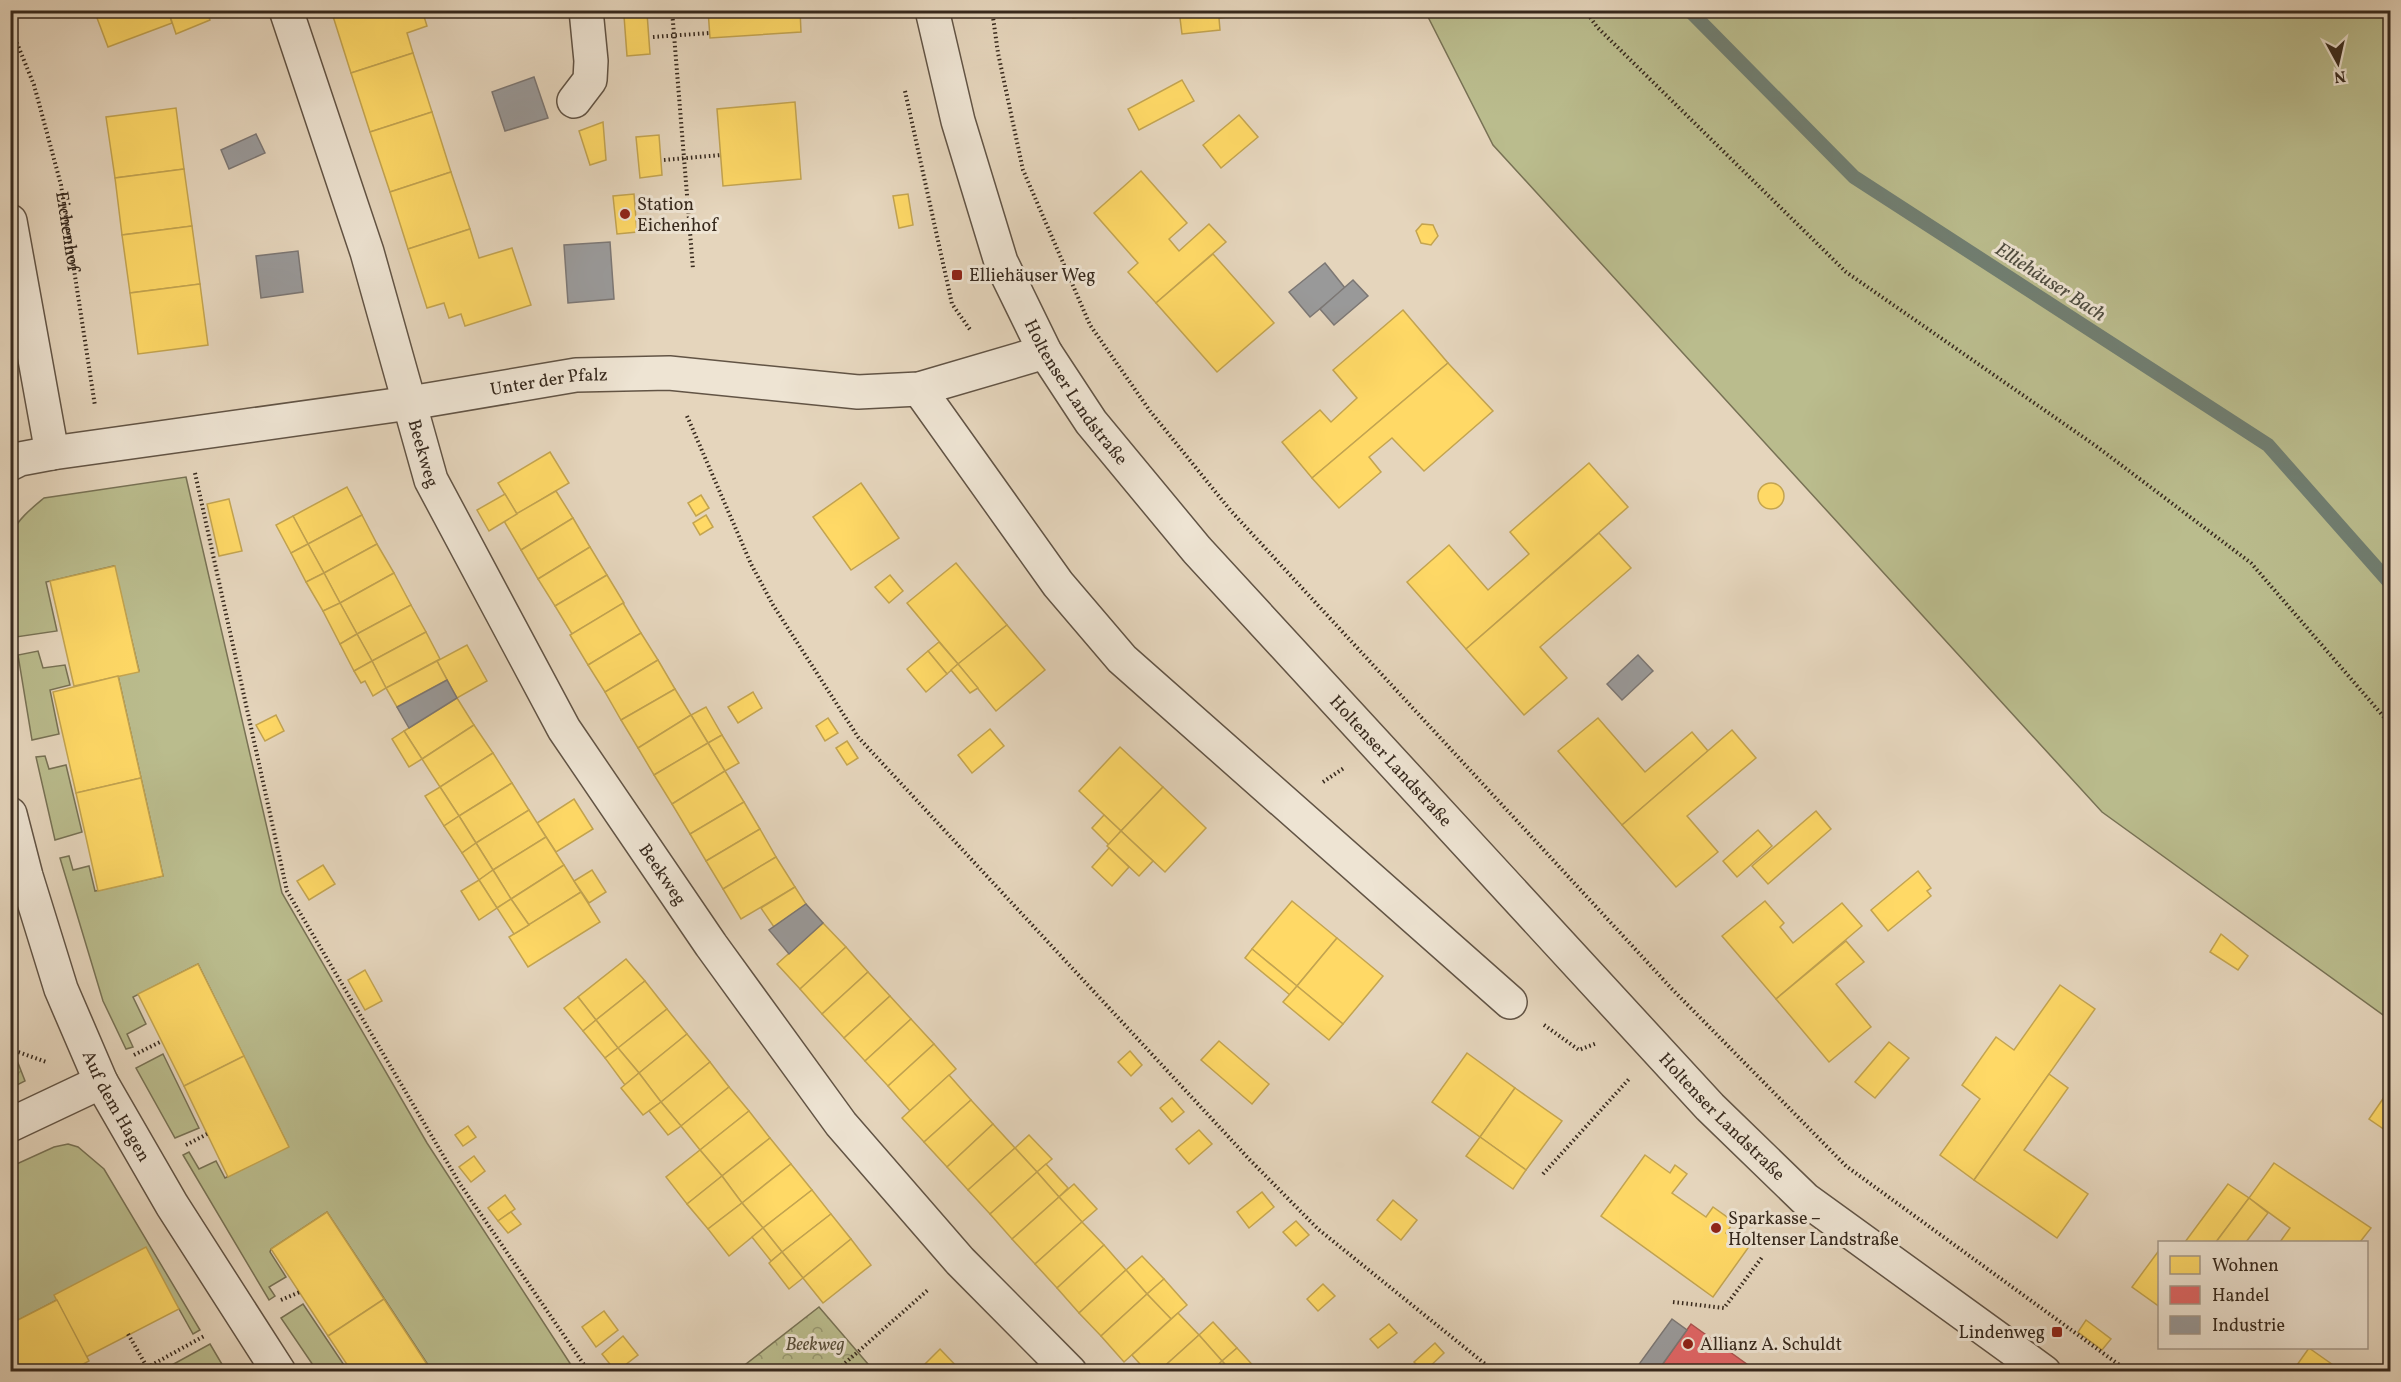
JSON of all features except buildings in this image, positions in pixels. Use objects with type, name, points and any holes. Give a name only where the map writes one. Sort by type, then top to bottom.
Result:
[{"type":"street","points":[[286,10],[367,252],[410,403]]},
{"type":"street","points":[[574,101],[590,80],[591,61],[586,10]]},
{"type":"street","name":"Holtenser Landstraße","points":[[932,10],[958,121],[995,245],[1045,352],[1091,423],[1197,550],[1710,1107],[1805,1199],[2044,1371]]},
{"type":"street","points":[[10,221],[52,453],[20,459],[10,464]]},
{"type":"street","name":"Unter der Pfalz","points":[[52,453],[410,403],[576,375],[669,373],[858,392],[919,389],[1045,352]]},
{"type":"street","points":[[919,389],[1058,584],[1122,659],[1510,1002]]},
{"type":"street","name":"Beekweg","points":[[410,403],[431,480],[564,729],[711,945],[841,1124],[960,1261],[1070,1371]]},
{"type":"street","name":"Auf dem Hagen","points":[[10,814],[26,876],[61,989],[101,1082],[172,1205],[279,1371]]},
{"type":"street","points":[[10,1125],[101,1082]]},
{"type":"path","points":[[672,10],[693,269]]},
{"type":"path","points":[[992,10],[998,53],[1023,170],[1090,325],[1150,411],[1231,511],[1672,989],[1846,1166],[2129,1371]]},
{"type":"path","points":[[1585,10],[1597,27],[1846,272],[2096,446],[2251,563],[2391,724]]},
{"type":"path","name":"Eichenhof","points":[[10,26],[34,85],[61,185],[101,445]]},
{"type":"path","points":[[653,38],[710,33]]},
{"type":"path","points":[[903,80],[923,180],[952,304]]},
{"type":"path","points":[[664,160],[721,155]]},
{"type":"path","points":[[669,373],[751,564],[773,605],[858,737],[1240,1150],[1318,1229],[1495,1371]]},
{"type":"path","points":[[186,434],[286,891],[460,1184],[589,1371]]},
{"type":"path","points":[[1510,1002],[1579,1050],[1635,1023]]},
{"type":"path","points":[[1543,1174],[1633,1075]]},
{"type":"path","points":[[1672,1302],[1724,1308],[1762,1256]]},
{"type":"path","points":[[835,1371],[960,1261]]},
{"type":"path","points":[[128,1335],[147,1367]]},
{"type":"green space","points":[[1425,11],[2390,11],[2390,1020],[2102,812],[1493,145]]},
{"type":"green space","points":[[186,477],[282,893],[427,1143],[575,1371],[432,1371],[327,1212],[271,1249],[270,1252],[286,1277],[269,1287],[275,1296],[269,1300],[183,1155],[189,1152],[199,1169],[216,1161],[225,1178],[288,1146],[198,964],[133,997],[146,1024],[127,1034],[133,1047],[126,1049],[103,1001],[60,858],[69,856],[73,870],[89,866],[95,891],[163,876],[118,676],[139,671],[114,566],[46,582],[57,631],[16,637],[10,584],[10,541],[18,523],[44,498]]},
{"type":"green space","points":[[38,651],[43,668],[65,665],[70,685],[50,690],[59,734],[32,740],[18,655]]},
{"type":"green space","points":[[45,756],[49,769],[66,765],[82,832],[55,840],[36,757]]},
{"type":"green space","points":[[11,1045],[25,1081],[10,1088]]},
{"type":"green space","points":[[163,1054],[199,1128],[175,1138],[136,1068]]},
{"type":"green space","points":[[68,1144],[78,1147],[104,1169],[200,1330],[193,1334],[179,1309],[57,1300],[11,1324],[10,1167],[54,1147]]},
{"type":"green space","points":[[303,1304],[348,1371],[317,1371],[281,1318]]},
{"type":"green space","name":"Beekweg","points":[[819,1307],[874,1371],[737,1371]]},
{"type":"green space","points":[[210,1344],[226,1371],[161,1371]]},
{"type":"waterway","name":"Elliehäuser Bach","points":[[1689,10],[1854,177],[2268,445],[2390,583]]},
{"type":"place","name":"Station Eichenhof","points":[[625,214]]},
{"type":"place","name":"Elliehäuser Weg","points":[[957,275]]},
{"type":"place","name":"Sparkasse – Holtenser Landstraße","points":[[1716,1228]]},
{"type":"place","name":"Lindenweg","points":[[2057,1332]]},
{"type":"place","name":"Allianz A. Schuldt","points":[[1688,1344]]}]
